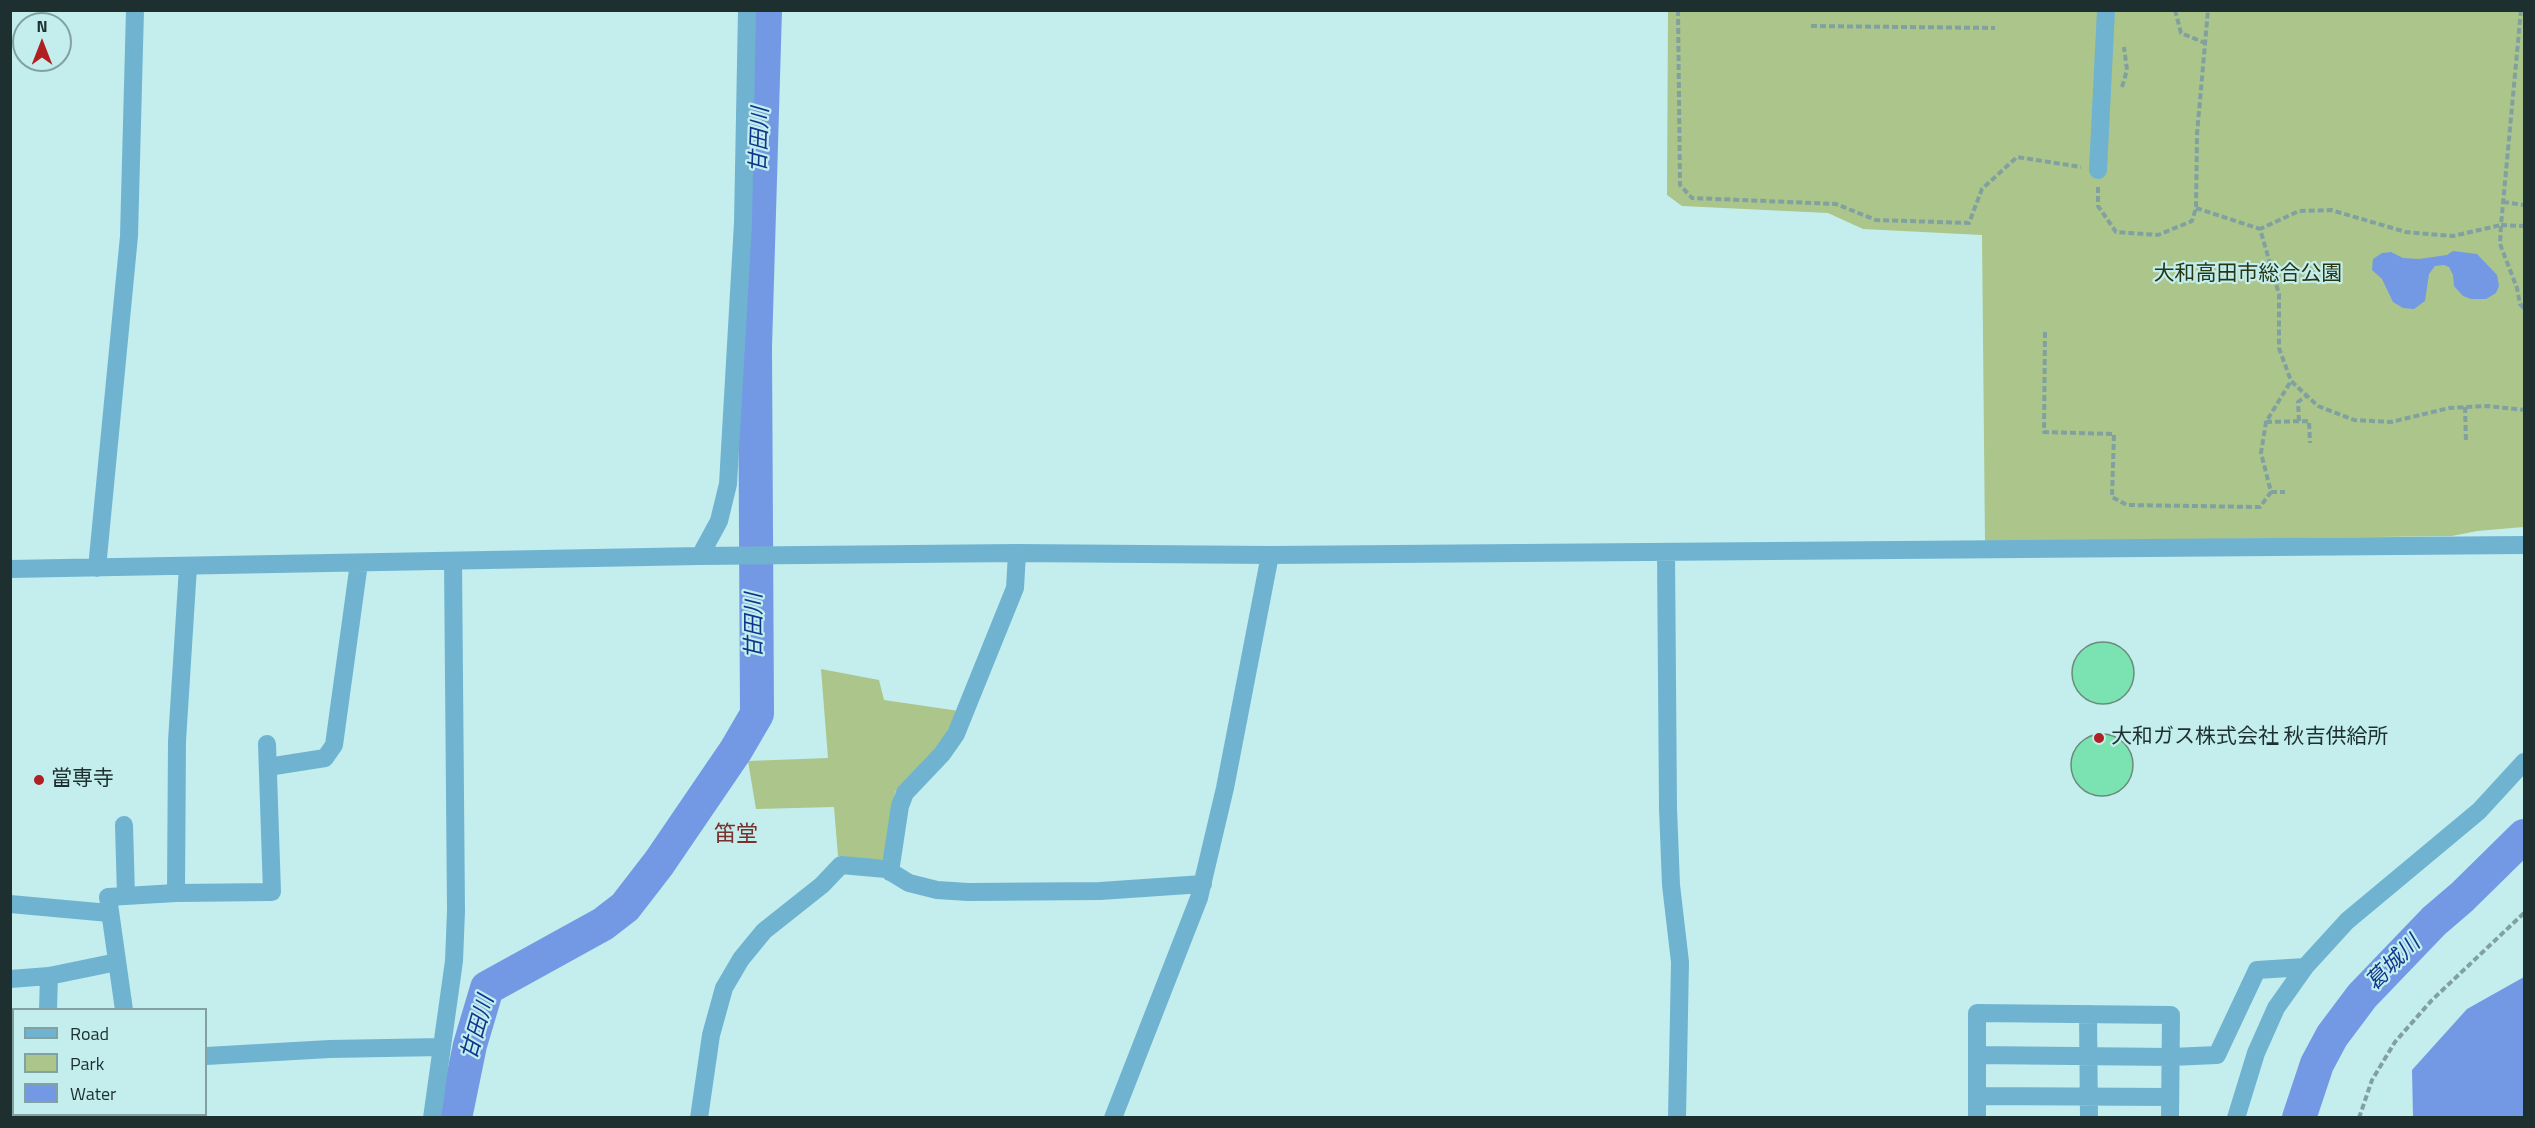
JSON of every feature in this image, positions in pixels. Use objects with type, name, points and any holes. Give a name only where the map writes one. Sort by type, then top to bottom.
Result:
[{"type":"street","points":[[97,568],[129,236],[135,10]]},
{"type":"street","points":[[700,556],[719,521],[728,484],[743,223],[747,10]]},
{"type":"street","points":[[2098,170],[2106,10]]},
{"type":"street","points":[[10,569],[770,555],[1017,553],[1270,555],[2524,545]]},
{"type":"street","points":[[1666,552],[1668,808],[1671,885],[1680,962],[1677,1118]]},
{"type":"street","points":[[890,872],[903,800],[915,781],[942,754],[956,734],[1012,598],[1017,572],[1017,553]]},
{"type":"street","points":[[1113,1118],[1203,884],[1232,754],[1270,555]]},
{"type":"street","points":[[432,1118],[453,961],[456,911],[453,561]]},
{"type":"street","points":[[268,767],[325,758],[334,745],[359,563]]},
{"type":"street","points":[[176,893],[177,741],[188,567]]},
{"type":"street","points":[[124,1008],[108,897],[176,893],[272,892],[267,744]]},
{"type":"street","points":[[2236,1118],[2256,1053],[2276,1008],[2305,967],[2347,921],[2479,811],[2524,762]]},
{"type":"street","points":[[124,825],[126,896]]},
{"type":"street","points":[[699,1118],[711,1035],[724,988],[741,959],[764,931],[822,885],[841,865],[886,869],[919,885],[938,890],[968,892],[1100,891],[1203,884]]},
{"type":"street","points":[[10,904],[109,913]]},
{"type":"street","points":[[10,979],[49,976],[117,962]]},
{"type":"street","points":[[1977,1055],[2171,1057],[2217,1055],[2257,970],[2305,967]]},
{"type":"street","points":[[48,1008],[49,976]]},
{"type":"street","points":[[1977,1118],[1977,1013],[2171,1015],[2170,1118]]},
{"type":"street","points":[[2088,1014],[2089,1118]]},
{"type":"street","points":[[207,1056],[351,1048],[442,1047]]},
{"type":"street","points":[[1977,1096],[2170,1097]]},
{"type":"path","points":[[1678,10],[1680,185],[1692,198],[1836,204],[1876,220],[1970,223],[1982,189],[2017,157],[2098,170],[2098,206],[2116,232],[2158,235],[2192,221],[2196,208],[2197,134],[2208,10]]},
{"type":"path","points":[[2175,10],[2181,33],[2205,43]]},
{"type":"path","points":[[2521,10],[2500,244],[2517,288],[2520,304],[2524,308]]},
{"type":"path","points":[[1811,26],[1995,28]]},
{"type":"path","points":[[2503,202],[2524,205]]},
{"type":"path","points":[[2196,208],[2260,229],[2299,211],[2321,210],[2331,210],[2406,232],[2453,236],[2501,225],[2524,226]]},
{"type":"path","points":[[2260,229],[2279,294],[2279,348],[2291,381],[2318,406],[2355,420],[2391,422],[2449,408],[2487,406],[2524,410]]},
{"type":"path","points":[[2045,332],[2044,432],[2114,434],[2112,497],[2127,505],[2260,507],[2271,492]]},
{"type":"path","points":[[2271,492],[2261,453],[2265,422],[2291,381]]},
{"type":"path","points":[[2299,421],[2298,402],[2307,396]]},
{"type":"path","points":[[2465,407],[2466,443]]},
{"type":"path","points":[[2265,422],[2309,421],[2310,443]]},
{"type":"path","points":[[2271,492],[2285,492]]},
{"type":"path","points":[[2360,1118],[2372,1080],[2395,1042],[2433,1000],[2524,913]]},
{"type":"green space","name":"大和高田市総合公園","points":[[1668,11],[2524,11],[2524,527],[2477,531],[2452,536],[1985,542],[1982,235],[1863,229],[1828,213],[1682,206],[1667,195]]},
{"type":"green space","points":[[821,669],[879,680],[884,700],[959,711],[941,742],[895,792],[884,859],[876,861],[838,856],[834,807],[756,809],[748,761],[828,758]]},
{"type":"water","points":[[2453,251],[2477,254],[2497,275],[2499,286],[2496,293],[2486,299],[2471,299],[2463,296],[2454,286],[2453,275],[2449,267],[2435,266],[2429,274],[2425,301],[2414,309],[2403,308],[2393,302],[2382,279],[2372,270],[2373,259],[2382,253],[2391,252],[2403,258],[2419,259],[2447,255]]},
{"type":"water","points":[[2524,977],[2524,1117],[2413,1117],[2412,1070],[2467,1009]]},
{"type":"building","points":[[2097,642],[2109,642],[2125,651],[2132,661],[2134,673],[2132,685],[2125,695],[2109,704],[2097,704],[2086,699],[2077,690],[2072,679],[2072,667],[2077,656],[2086,647]]},
{"type":"building","points":[[2102,734],[2114,736],[2124,743],[2131,753],[2133,765],[2131,777],[2124,787],[2114,794],[2102,796],[2090,794],[2080,787],[2073,777],[2071,765],[2073,753],[2080,743],[2090,736]]},
{"type":"waterway","name":"甘田川","points":[[455,1118],[470,1045],[487,988],[603,924],[625,907],[659,863],[736,750],[757,714],[755,347],[765,10]]},
{"type":"waterway","name":"葛城川","points":[[2299,1118],[2317,1064],[2332,1036],[2362,996],[2434,921],[2524,836]]},
{"type":"place","name":"大和ガス株式会社 秋吉供給所","points":[[2099,738]]},
{"type":"place","name":"當専寺","points":[[39,780]]},
{"type":"district","name":"笛堂","points":[[736,836]]}]
